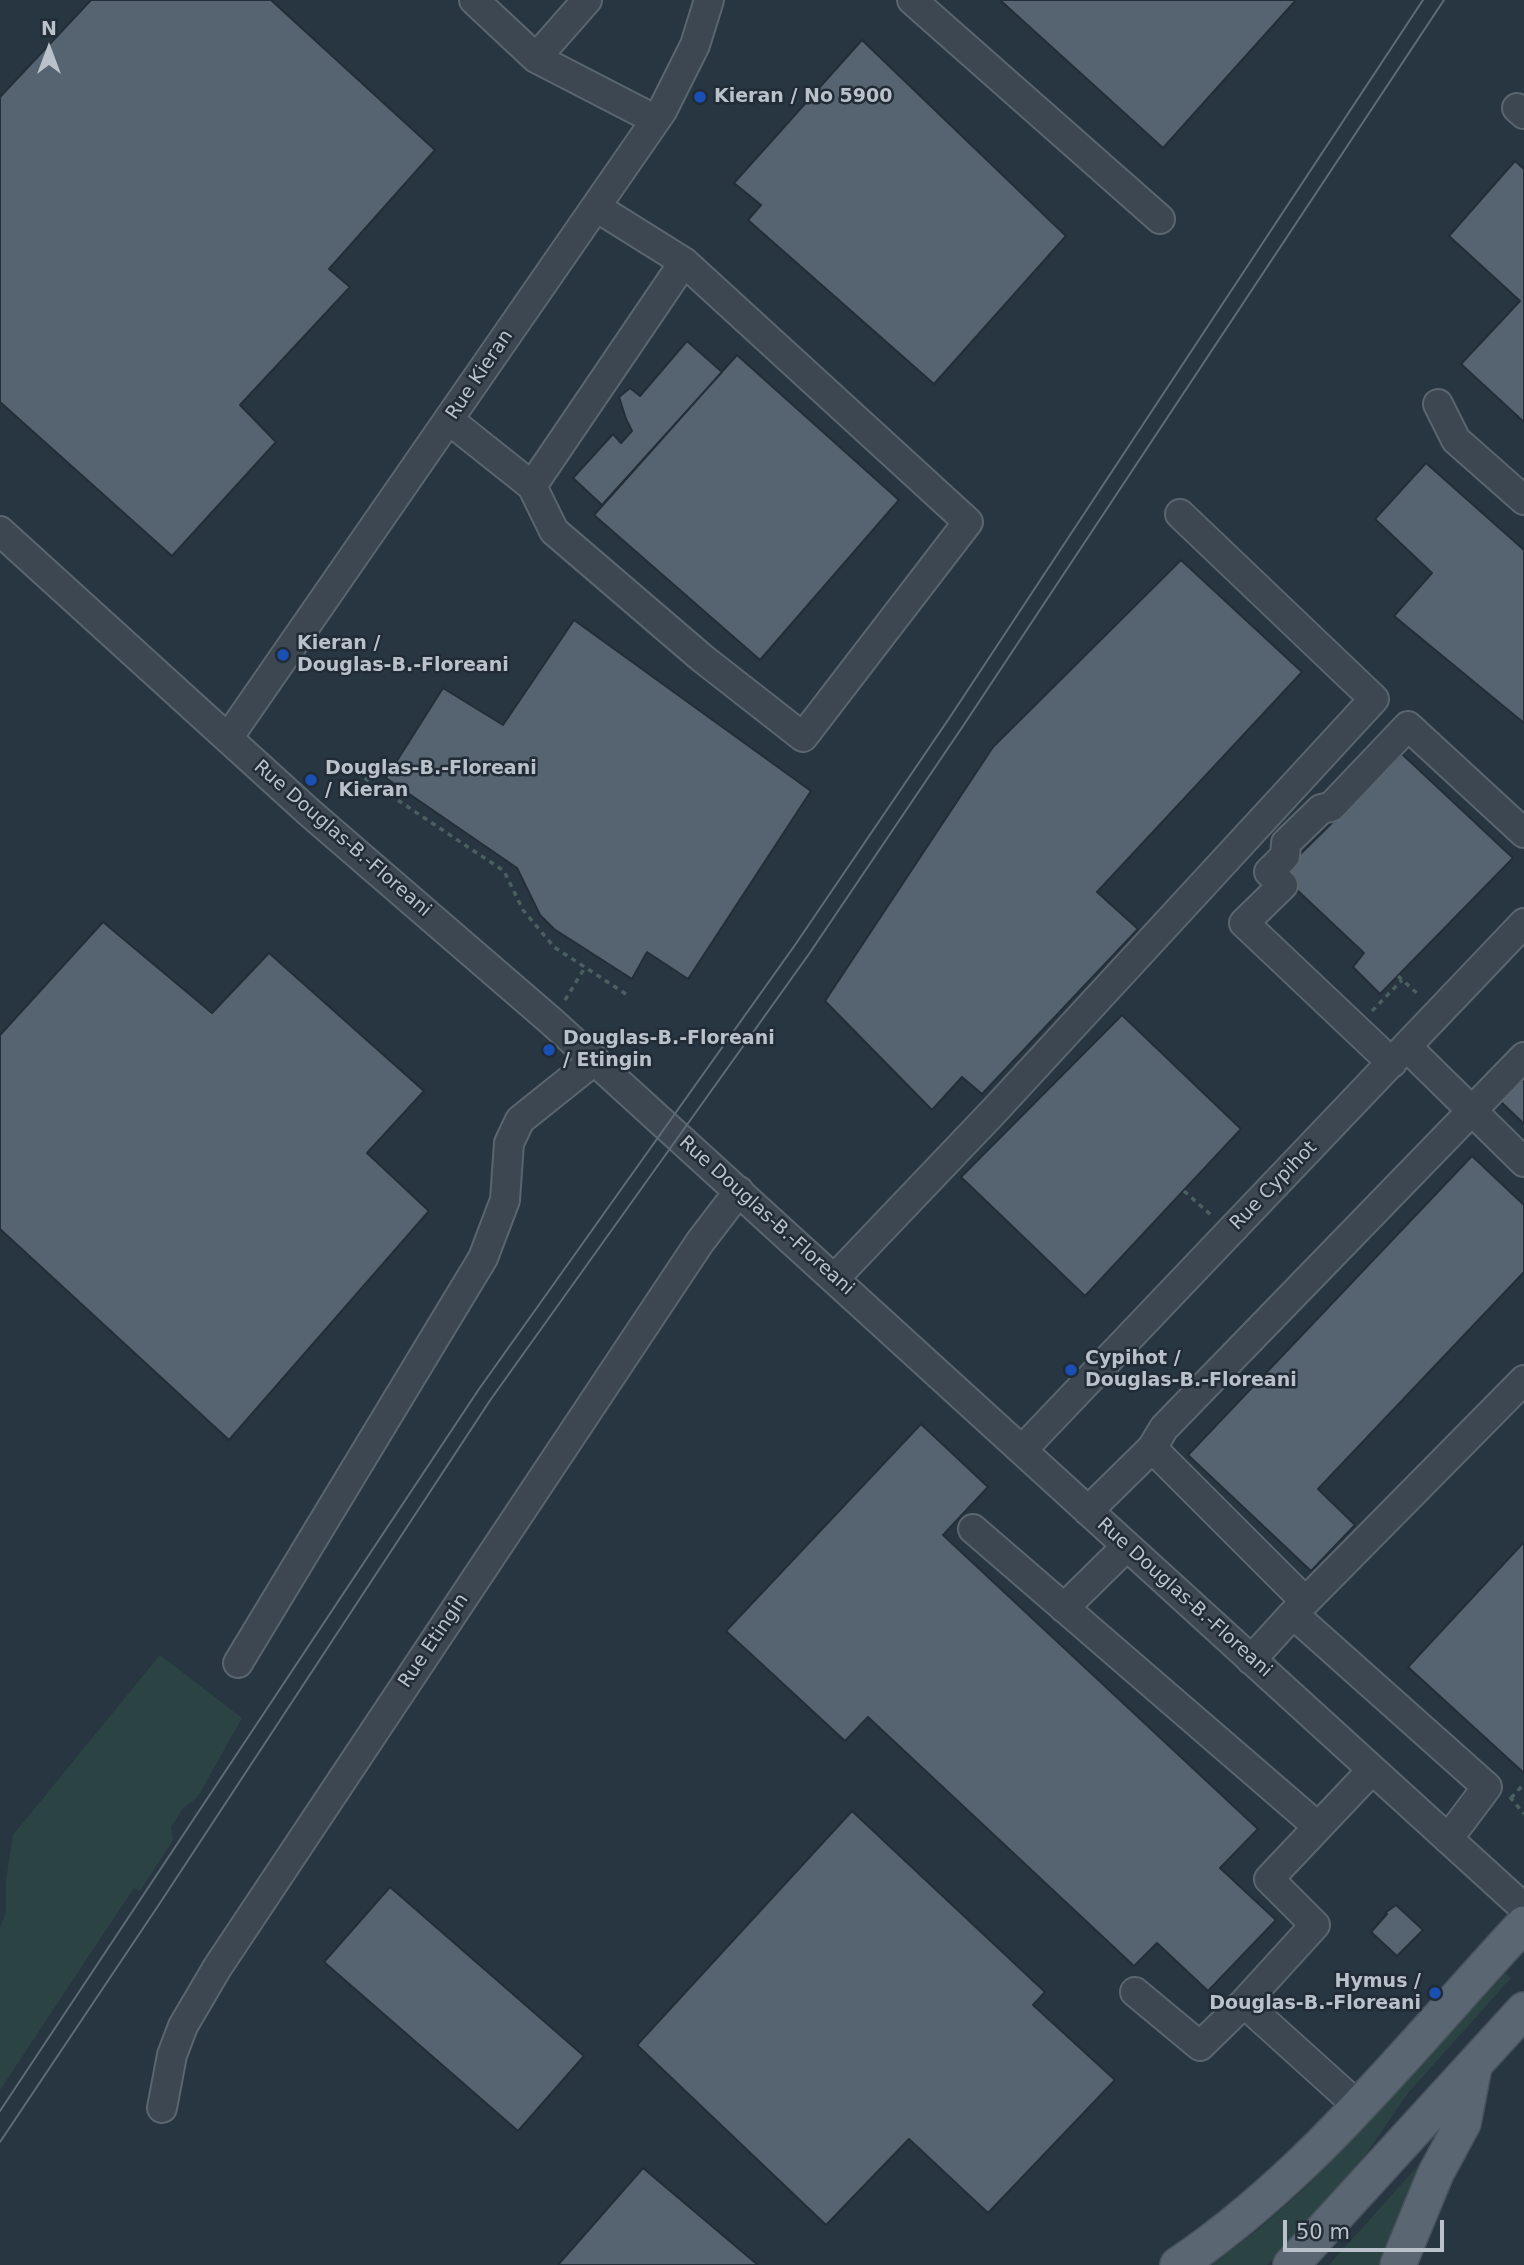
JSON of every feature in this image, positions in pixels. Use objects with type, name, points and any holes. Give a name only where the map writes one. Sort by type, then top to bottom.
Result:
[{"type":"main road","points":[[1178,2265],[1233,2226],[1281,2185],[1524,1924]]},
{"type":"main road","points":[[1290,2265],[1524,2010]]},
{"type":"main road","points":[[1398,2265],[1436,2173],[1463,2123],[1474,2066]]},
{"type":"street","points":[[474,0],[536,58],[656,120]]},
{"type":"street","points":[[536,58],[587,0]]},
{"type":"street","name":"Rue Kieran","points":[[228,738],[656,120],[695,45],[709,0]]},
{"type":"street","points":[[912,0],[1160,219]]},
{"type":"street","points":[[449,420],[532,486],[554,531],[702,658],[803,737],[968,523],[684,262],[596,207]]},
{"type":"street","points":[[532,486],[684,262]]},
{"type":"street","points":[[1438,404],[1456,439],[1524,500]]},
{"type":"street","points":[[835,1278],[996,1109],[1374,699],[1180,514]]},
{"type":"street","name":"Rue Douglas-B.-Floreani","points":[[0,531],[310,813],[551,1021],[1524,1908]]},
{"type":"street","points":[[1524,833],[1408,726],[1331,807],[1321,809],[1286,843],[1285,856],[1269,872],[1283,885],[1244,923],[1399,1055],[1472,1111],[1524,1162]]},
{"type":"street","name":"Rue Cypihot","points":[[1023,1449],[1524,923]]},
{"type":"street","points":[[1088,1511],[1152,1448],[1164,1428],[1524,1057]]},
{"type":"street","points":[[238,1662],[483,1258],[505,1200],[509,1143],[520,1120],[594,1060]]},
{"type":"street","name":"Rue Etingin","points":[[162,2108],[172,2055],[183,2026],[217,1968],[700,1242],[739,1191]]},
{"type":"street","points":[[1251,1660],[1524,1380]]},
{"type":"street","points":[[1152,1448],[1299,1608],[1487,1787],[1448,1839]]},
{"type":"street","points":[[973,1529],[1317,1826]]},
{"type":"street","points":[[1064,1608],[1127,1546]]},
{"type":"street","points":[[1135,1992],[1200,2046],[1315,1926],[1269,1879],[1372,1770]]},
{"type":"street","points":[[1244,2003],[1357,2106]]},
{"type":"path","points":[[348,767],[504,871],[523,910],[554,947],[629,996]]},
{"type":"path","points":[[551,1021],[584,969]]},
{"type":"path","points":[[1398,976],[1425,1001]]},
{"type":"path","points":[[1365,1018],[1402,980]]},
{"type":"path","points":[[1184,1191],[1216,1220]]},
{"type":"path","points":[[1511,1798],[1524,1784]]},
{"type":"path","points":[[1503,1791],[1524,1814]]},
{"type":"green space","points":[[160,1655],[242,1718],[197,1798],[183,1808],[171,1827],[173,1840],[140,1891],[134,1888],[0,2090],[0,1928],[6,1912],[6,1880],[13,1835]]},
{"type":"green space","points":[[1506,1973],[1511,1978],[1408,2093],[1355,2170],[1267,2265],[1212,2265],[1302,2191]]},
{"type":"green space","points":[[1424,2159],[1384,2265],[1329,2265]]},
{"type":"building","points":[[91,0],[271,0],[435,150],[329,269],[350,287],[240,405],[276,442],[172,556],[0,402],[0,97]]},
{"type":"building","points":[[1000,0],[1296,0],[1163,148]]},
{"type":"building","points":[[862,40],[1066,236],[934,384],[748,220],[761,205],[734,183]]},
{"type":"building","points":[[1515,161],[1524,169],[1524,422],[1461,364],[1520,301],[1449,236]]},
{"type":"building","points":[[687,341],[722,372],[602,505],[573,478],[613,434],[621,443],[632,431],[619,397],[630,388],[640,396]]},
{"type":"building","points":[[737,355],[899,500],[760,660],[594,515]]},
{"type":"building","points":[[1426,463],[1524,550],[1524,723],[1394,616],[1432,573],[1375,519]]},
{"type":"building","points":[[1181,560],[1302,672],[1097,892],[1138,929],[982,1094],[962,1077],[932,1110],[825,1001],[993,747]]},
{"type":"building","points":[[574,620],[811,791],[688,979],[647,952],[632,979],[554,929],[540,915],[517,868],[386,778],[443,688],[503,725]]},
{"type":"building","points":[[1402,754],[1513,858],[1380,994],[1353,967],[1364,953],[1280,874]]},
{"type":"building","points":[[103,922],[212,1013],[269,953],[424,1091],[367,1153],[429,1211],[229,1440],[0,1229],[0,1035]]},
{"type":"building","points":[[1122,1015],[1241,1129],[1085,1296],[961,1177]]},
{"type":"building","points":[[1524,1077],[1524,1124],[1498,1099],[1519,1078]]},
{"type":"building","points":[[1472,1156],[1524,1205],[1524,1272],[1318,1489],[1355,1525],[1311,1571],[1188,1455]]},
{"type":"building","points":[[921,1424],[988,1487],[943,1535],[1258,1829],[1220,1868],[1276,1920],[1208,1991],[1157,1943],[1134,1966],[868,1717],[845,1741],[726,1631]]},
{"type":"building","points":[[1524,1542],[1524,1773],[1408,1667]]},
{"type":"building","points":[[852,1811],[1045,1992],[1033,2005],[1115,2080],[988,2213],[909,2139],[826,2225],[637,2045]]},
{"type":"building","points":[[390,1887],[584,2056],[518,2131],[324,1962]]},
{"type":"building","points":[[1396,1905],[1423,1930],[1397,1956],[1371,1932],[1387,1914],[1385,1913]]},
{"type":"building","points":[[643,2168],[758,2265],[558,2265]]},
{"type":"tram line","points":[[0,2111],[479,1389],[795,945],[950,717],[1423,0]]},
{"type":"tram line","points":[[0,2142],[491,1399],[809,954],[1444,0]]},
{"type":"place","name":"Kieran / No 5900","points":[[700,97]]},
{"type":"place","name":"Kieran / Douglas-B.-Floreani","points":[[283,655]]},
{"type":"place","name":"Douglas-B.-Floreani / Kieran","points":[[311,780]]},
{"type":"place","name":"Douglas-B.-Floreani / Etingin","points":[[549,1050]]},
{"type":"place","name":"Cypihot / Douglas-B.-Floreani","points":[[1071,1370]]},
{"type":"place","name":"Hymus / Douglas-B.-Floreani","points":[[1435,1993]]}]
